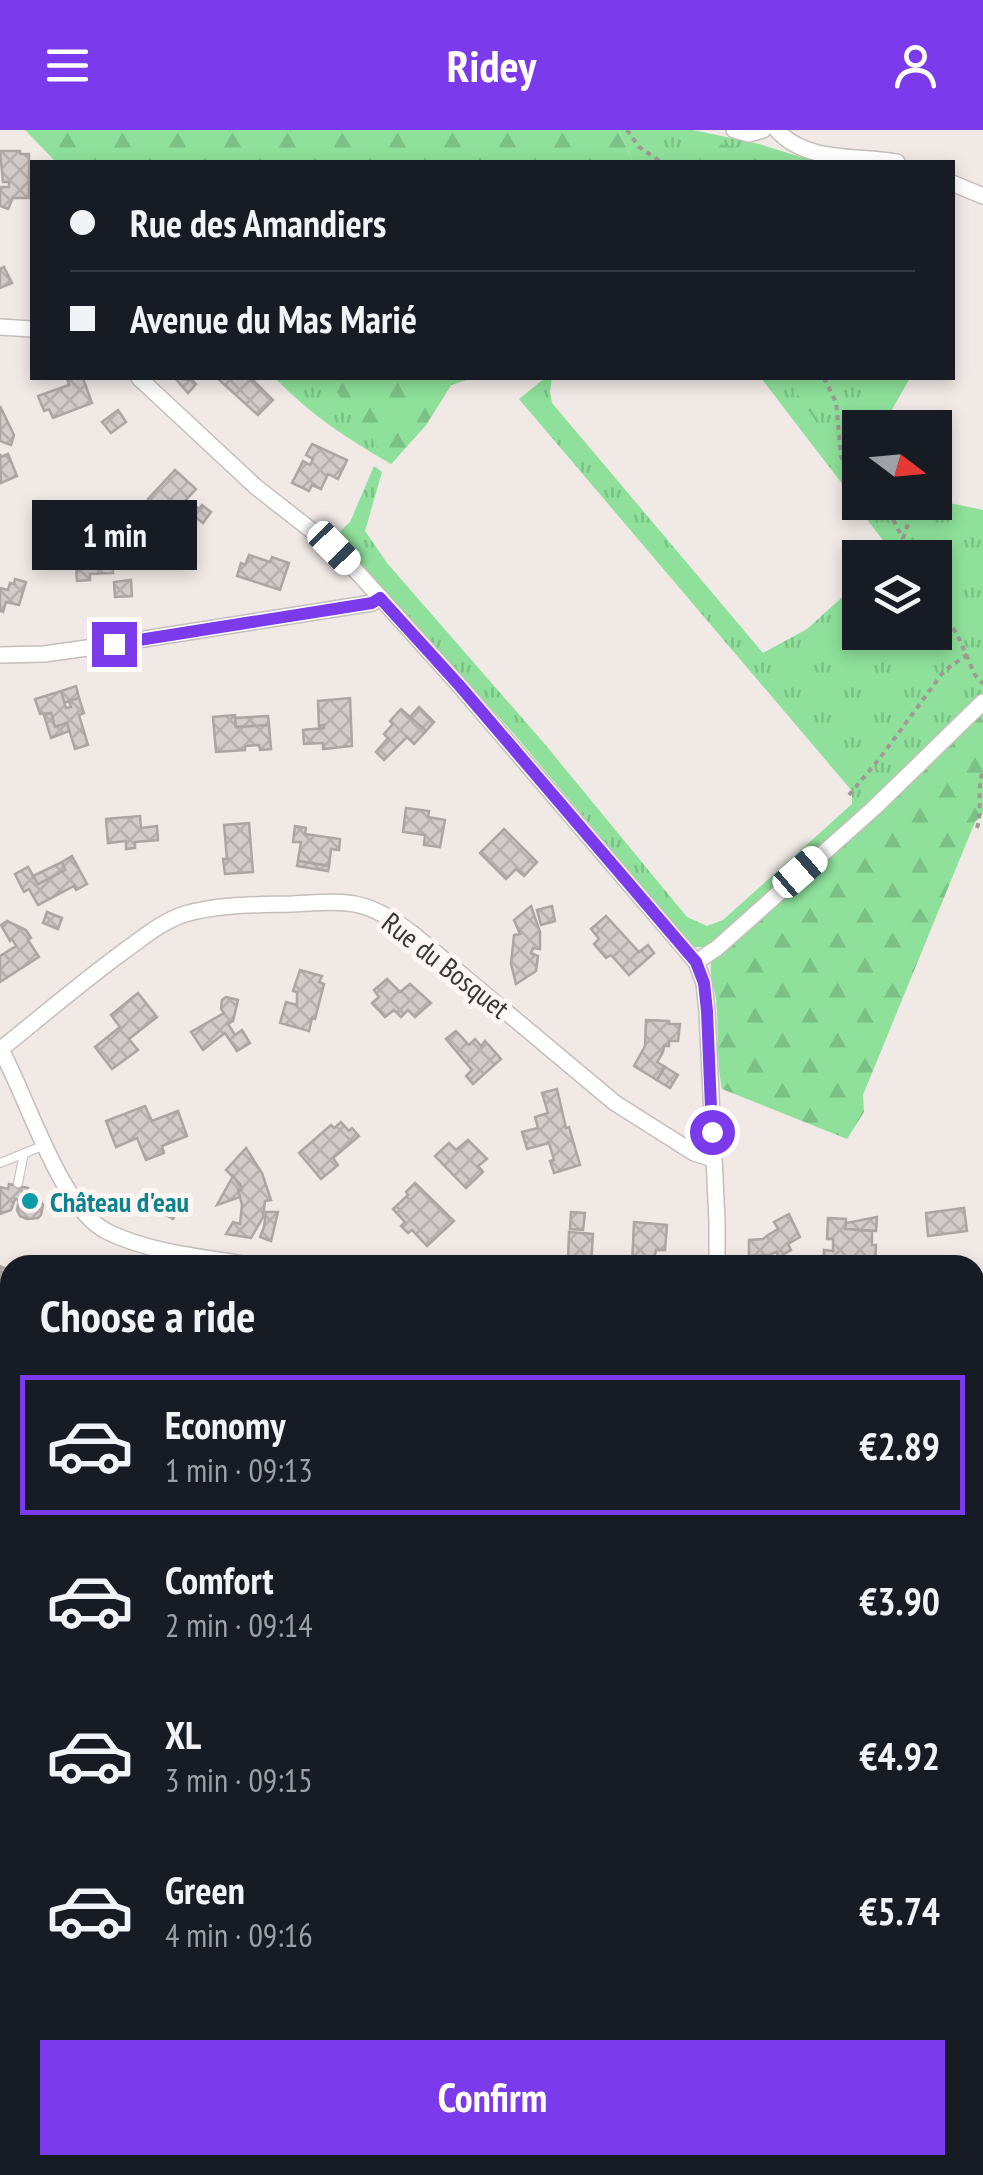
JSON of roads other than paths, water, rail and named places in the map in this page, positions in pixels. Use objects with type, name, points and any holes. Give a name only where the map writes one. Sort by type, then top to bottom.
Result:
[{"type":"street","points":[[734,130],[748,134],[763,130]]},
{"type":"street","points":[[777,130],[789,143],[805,150],[881,160]]},
{"type":"street","points":[[955,184],[983,196]]},
{"type":"street","points":[[0,327],[30,329]]},
{"type":"street","points":[[141,380],[256,487],[334,548],[459,685],[696,962],[704,983],[707,1011],[717,1255]]},
{"type":"street","points":[[0,656],[44,654],[280,619],[372,603],[380,598]]},
{"type":"street","points":[[696,962],[717,948],[874,808],[983,702]]},
{"type":"street","name":"Rue du Bosquet","points":[[0,1049],[152,931],[188,913],[236,906],[360,904],[398,922],[615,1103],[694,1153],[714,1159]]},
{"type":"street","points":[[0,1049],[63,1184],[97,1226],[161,1255]]},
{"type":"lane","points":[[0,1163],[45,1146]]},
{"type":"lane","points":[[18,1183],[24,1153]]},
{"type":"place","name":"Château d'eau","points":[[30,1201]]}]
